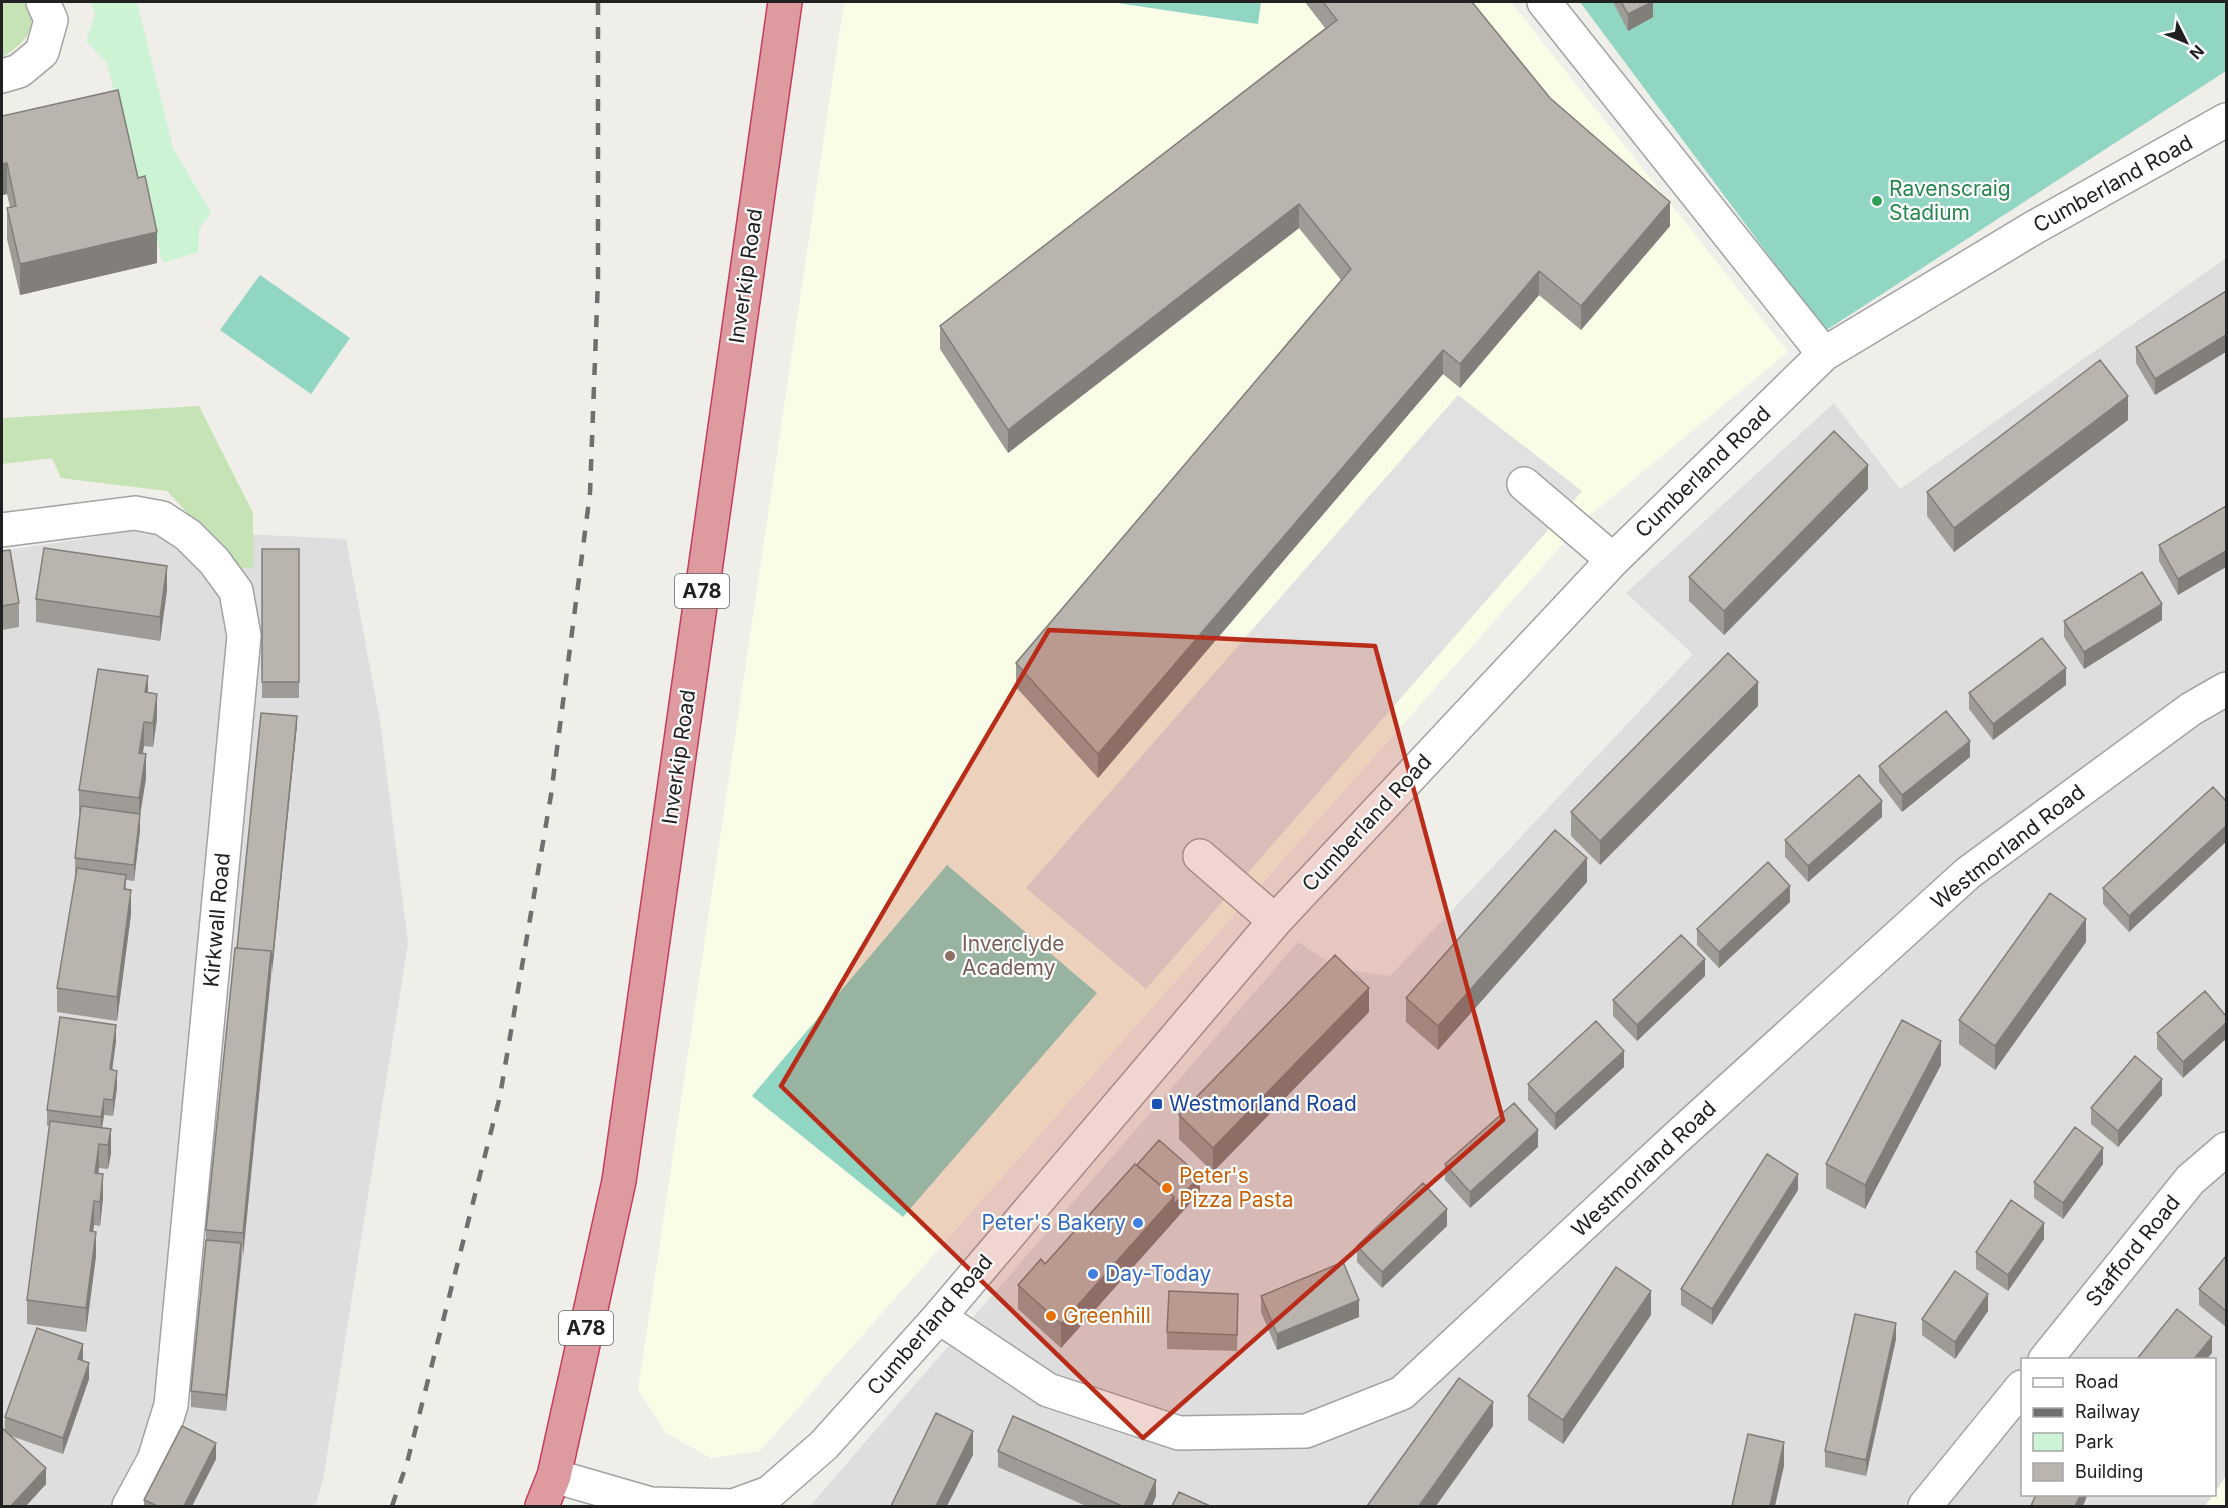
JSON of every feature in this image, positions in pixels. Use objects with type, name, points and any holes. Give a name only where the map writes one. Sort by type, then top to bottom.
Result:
[{"type":"highway","name":"Inverkip Road","points":[[542,1506],[554,1476],[619,1181],[785,2]]},
{"type":"street","points":[[2,76],[19,71],[42,52],[51,20],[43,2]]},
{"type":"street","points":[[1544,2],[1824,354]]},
{"type":"street","name":"Cumberland Road","points":[[554,1476],[651,1504],[733,1506],[772,1500],[939,1317],[1275,921],[1613,560],[1824,354],[2035,227],[2226,120]]},
{"type":"street","points":[[1524,484],[1613,560]]},
{"type":"street","name":"Kirkwall Road","points":[[2,530],[135,513],[162,518],[188,535],[214,561],[236,591],[244,636],[171,1405],[154,1460],[129,1506]]},
{"type":"street","name":"Westmorland Road","points":[[939,1317],[1048,1390],[1179,1433],[1306,1431],[1402,1393],[1675,1139],[1968,873],[2191,709],[2226,689]]},
{"type":"street","points":[[1200,856],[1275,921]]},
{"type":"street","name":"Stafford Road","points":[[2046,1358],[2190,1180],[2226,1149]]},
{"type":"street","points":[[1925,1506],[2021,1388]]},
{"type":"highlighted area","points":[[1049,630],[1375,646],[1503,1120],[1143,1438],[781,1086]]},
{"type":"shaded area","name":"Inverclyde Academy","points":[[844,2],[1511,2],[1788,352],[1582,522],[760,1451],[711,1458],[666,1433],[638,1390]]},
{"type":"shaded area","points":[[2226,258],[2226,1476],[2216,1491],[2216,1358],[2021,1358],[2021,1496],[2212,1496],[2205,1506],[810,1506],[1298,942],[1339,969],[1390,976],[1693,654],[1626,593],[1834,403],[1900,489]]},
{"type":"shaded area","points":[[1458,395],[1582,491],[1146,989],[1026,888]]},
{"type":"shaded area","points":[[146,529],[346,539],[380,721],[408,943],[323,1480],[315,1506],[2,1506],[2,551]]},
{"type":"shaded area","points":[[2226,1476],[2226,1506],[2205,1506],[2212,1496],[2216,1496],[2216,1491]]},
{"type":"green space","points":[[2,2],[23,2],[32,19],[31,27],[23,41],[2,57]]},
{"type":"green space","points":[[91,2],[137,2],[173,148],[211,213],[199,229],[198,252],[163,263],[147,203],[142,203],[107,63],[86,41],[95,15]]},
{"type":"green space","points":[[1111,2],[1261,2],[1258,24]]},
{"type":"green space","name":"Ravenscraig Stadium","points":[[1580,2],[2226,2],[2226,71],[1825,331]]},
{"type":"green space","points":[[260,275],[350,338],[311,394],[220,330]]},
{"type":"green space","points":[[199,406],[253,513],[253,568],[239,568],[167,491],[61,478],[52,458],[2,464],[2,418]]},
{"type":"green space","points":[[947,865],[1097,993],[903,1217],[752,1096]]},
{"type":"building","points":[[1323,2],[1472,2],[1550,98],[1670,202],[1581,306],[1539,271],[1460,364],[1443,350],[1098,754],[1016,663],[1351,269],[1299,204],[1008,430],[940,326],[1337,20]]},
{"type":"building","points":[[1621,2],[1652,2],[1628,14]]},
{"type":"building","points":[[118,90],[138,178],[145,176],[157,232],[20,264],[7,208],[16,206],[7,163],[2,164],[2,116]]},
{"type":"building","points":[[2226,291],[2226,335],[2155,379],[2136,347]]},
{"type":"building","points":[[2100,360],[2128,396],[1954,528],[1927,492]]},
{"type":"building","points":[[1834,431],[1868,465],[1724,611],[1689,577]]},
{"type":"building","points":[[2226,506],[2226,551],[2178,579],[2159,545]]},
{"type":"building","points":[[44,548],[167,566],[160,617],[36,599]]},
{"type":"building","points":[[262,549],[299,549],[299,682],[262,682]]},
{"type":"building","points":[[10,550],[19,603],[2,606],[2,551]]},
{"type":"building","points":[[2142,572],[2162,604],[2084,652],[2064,621]]},
{"type":"building","points":[[2042,638],[2066,668],[1993,724],[1969,693]]},
{"type":"building","points":[[1728,653],[1758,682],[1600,841],[1571,812]]},
{"type":"building","points":[[98,669],[148,676],[145,692],[157,694],[153,723],[144,722],[139,753],[146,754],[139,798],[79,790]]},
{"type":"building","points":[[1946,711],[1970,741],[1902,795],[1879,766]]},
{"type":"building","points":[[261,713],[297,716],[272,964],[271,951],[237,948]]},
{"type":"building","points":[[1859,775],[1882,801],[1808,866],[1785,840]]},
{"type":"building","points":[[2213,787],[2226,801],[2226,826],[2129,916],[2103,888]]},
{"type":"building","points":[[81,806],[140,814],[134,865],[75,858]]},
{"type":"building","points":[[1555,830],[1587,858],[1438,1026],[1406,998]]},
{"type":"building","points":[[1768,862],[1790,886],[1719,952],[1697,929]]},
{"type":"building","points":[[77,868],[126,875],[124,889],[131,890],[117,997],[57,988]]},
{"type":"building","points":[[2050,893],[2086,919],[1995,1046],[1959,1020]]},
{"type":"building","points":[[1681,935],[1705,959],[1637,1025],[1613,1000]]},
{"type":"building","points":[[235,948],[271,951],[243,1233],[206,1230]]},
{"type":"building","points":[[1335,955],[1369,988],[1213,1148],[1179,1115]]},
{"type":"building","points":[[2205,991],[2226,1016],[2226,1023],[2183,1062],[2157,1033]]},
{"type":"building","points":[[60,1017],[116,1025],[110,1069],[117,1071],[113,1100],[104,1099],[101,1117],[47,1110]]},
{"type":"building","points":[[1902,1020],[1941,1041],[1865,1185],[1826,1164]]},
{"type":"building","points":[[1596,1021],[1624,1051],[1555,1114],[1528,1084]]},
{"type":"building","points":[[2135,1056],[2162,1079],[2118,1131],[2091,1108]]},
{"type":"building","points":[[1514,1103],[1538,1130],[1470,1192],[1445,1164]]},
{"type":"building","points":[[50,1121],[111,1129],[108,1145],[99,1144],[95,1173],[103,1174],[100,1202],[94,1201],[90,1231],[96,1232],[86,1308],[27,1300]]},
{"type":"building","points":[[2075,1127],[2103,1148],[2063,1203],[2034,1182]]},
{"type":"building","points":[[1159,1140],[1200,1176],[1174,1204],[1174,1197],[1137,1165]]},
{"type":"building","points":[[1767,1154],[1798,1174],[1712,1309],[1681,1289]]},
{"type":"building","points":[[1135,1164],[1174,1197],[1061,1324],[1018,1285],[1041,1259],[1045,1264]]},
{"type":"building","points":[[1423,1183],[1447,1209],[1382,1272],[1357,1246]]},
{"type":"building","points":[[2011,1200],[2044,1223],[2008,1275],[1976,1252]]},
{"type":"building","points":[[206,1240],[241,1243],[226,1395],[191,1391]]},
{"type":"building","points":[[2226,1256],[2226,1311],[2199,1289]]},
{"type":"building","points":[[1343,1262],[1359,1300],[1277,1334],[1261,1296]]},
{"type":"building","points":[[1616,1267],[1651,1291],[1563,1420],[1528,1396]]},
{"type":"building","points":[[1955,1271],[1988,1294],[1955,1342],[1922,1319]]},
{"type":"building","points":[[1169,1291],[1238,1294],[1237,1335],[1167,1332]]},
{"type":"building","points":[[2177,1309],[2212,1337],[2195,1358],[2138,1358]]},
{"type":"building","points":[[1855,1314],[1896,1323],[1866,1460],[1825,1451]]},
{"type":"building","points":[[37,1328],[83,1344],[78,1359],[89,1363],[63,1438],[5,1417]]},
{"type":"building","points":[[1459,1378],[1493,1402],[1419,1506],[1367,1506]]},
{"type":"building","points":[[936,1413],[973,1431],[936,1506],[891,1506]]},
{"type":"building","points":[[1013,1416],[1156,1480],[1144,1506],[1122,1506],[998,1451]]},
{"type":"building","points":[[182,1426],[216,1443],[184,1506],[157,1506],[144,1500]]},
{"type":"building","points":[[2,1428],[46,1468],[11,1506],[2,1506]]},
{"type":"building","points":[[1748,1434],[1784,1442],[1770,1506],[1732,1506]]},
{"type":"building","points":[[1179,1492],[1210,1506],[1172,1506]]},
{"type":"building","points":[[2035,1496],[2080,1496],[2075,1506],[2031,1506]]},
{"type":"railway","points":[[392,1506],[407,1463],[500,1096],[551,795],[590,493],[598,279],[598,2]]},
{"type":"place","name":"Ravenscraig Stadium","points":[[1877,201]]},
{"type":"place","name":"Inverclyde Academy","points":[[950,956]]},
{"type":"place","name":"Westmorland Road","points":[[1157,1104]]},
{"type":"place","name":"Peter's Pizza Pasta","points":[[1167,1188]]},
{"type":"place","name":"Peter's Bakery","points":[[1138,1223]]},
{"type":"place","name":"Day-Today","points":[[1093,1274]]},
{"type":"place","name":"Greenhill","points":[[1051,1316]]}]
